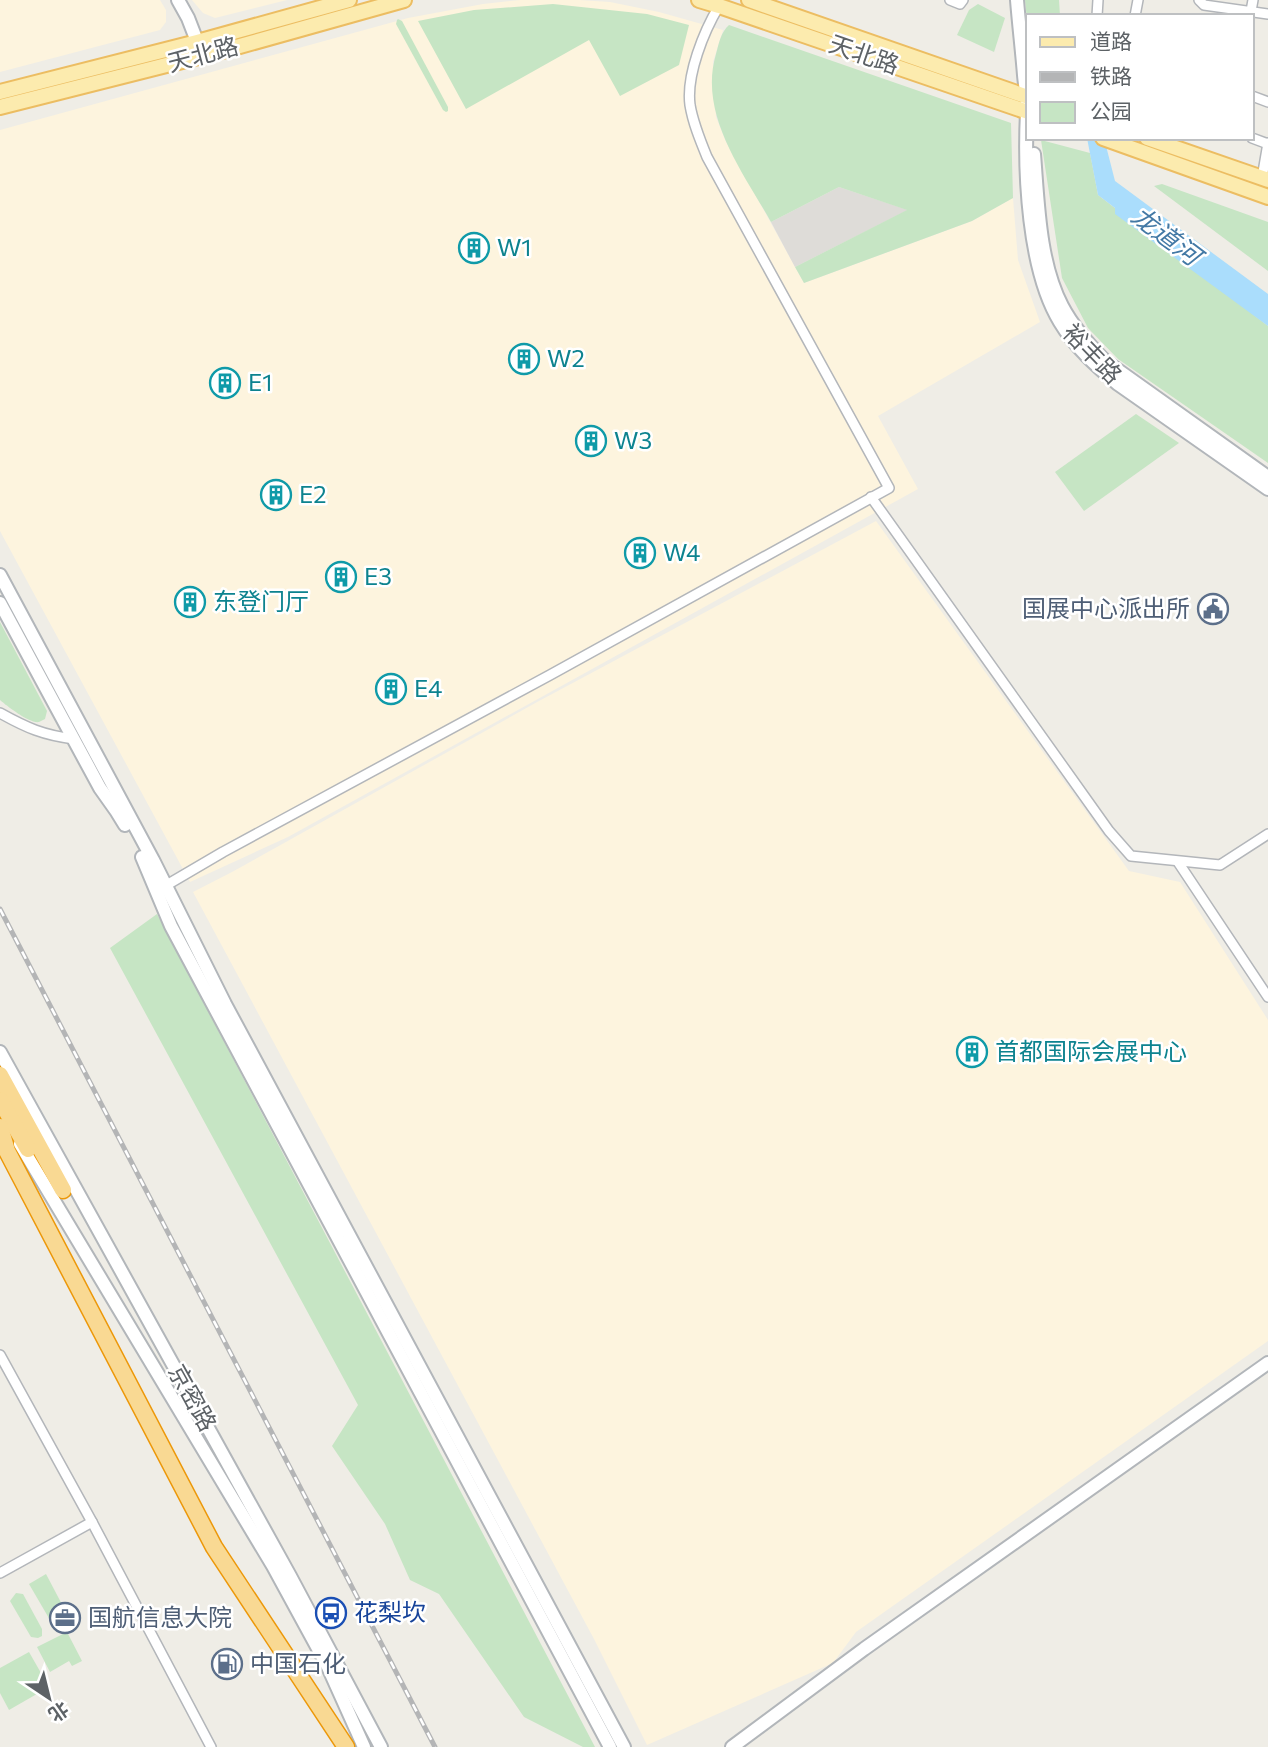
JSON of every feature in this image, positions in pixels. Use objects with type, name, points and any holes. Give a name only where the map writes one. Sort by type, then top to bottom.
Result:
[{"type":"highway","points":[[0,1075],[59,1193],[0,1100]]},
{"type":"highway","points":[[0,1127],[7,1151],[214,1547],[346,1747]]},
{"type":"main road","name":"天北路","points":[[0,107],[200,49],[349,0]]},
{"type":"main road","name":"天北路","points":[[0,92],[200,49],[404,0]]},
{"type":"main road","name":"天北路","points":[[699,0],[1026,105]]},
{"type":"main road","name":"天北路","points":[[749,0],[1026,105]]},
{"type":"main road","points":[[1109,140],[1268,197]]},
{"type":"main road","points":[[1153,140],[1265,179]]},
{"type":"street","points":[[178,0],[200,49]]},
{"type":"street","points":[[950,0],[960,4],[963,0]]},
{"type":"street","name":"裕丰路","points":[[1017,0],[1026,87]]},
{"type":"street","points":[[1199,0],[1204,5],[1268,14]]},
{"type":"street","points":[[1251,11],[1253,0]]},
{"type":"street","points":[[166,886],[223,852],[889,488],[707,157],[696,131],[690,103],[691,79],[708,26],[719,6]]},
{"type":"street","name":"裕丰路","points":[[1026,118],[1030,220],[1043,283],[1059,321],[1080,349],[1118,384],[1268,489]]},
{"type":"street","name":"裕丰路","points":[[1032,140],[1039,220],[1051,281],[1062,307],[1075,327],[1105,361],[1268,477]]},
{"type":"street","points":[[1265,179],[1268,143]]},
{"type":"street","points":[[871,497],[1109,831],[1131,856],[1220,865],[1268,834]]},
{"type":"street","points":[[0,575],[166,886],[232,1016],[624,1747]]},
{"type":"street","points":[[0,603],[100,789],[117,811],[145,864],[171,926],[610,1747]]},
{"type":"street","points":[[0,713],[22,726],[49,736],[74,739]]},
{"type":"street","points":[[1178,862],[1268,997]]},
{"type":"street","name":"京密路","points":[[0,1052],[290,1576],[381,1747]]},
{"type":"street","name":"京密路","points":[[0,1111],[273,1566],[328,1667],[364,1747]]},
{"type":"street","points":[[0,1355],[211,1747]]},
{"type":"street","points":[[732,1747],[864,1649],[1268,1363]]},
{"type":"street","points":[[0,1573],[92,1522]]},
{"type":"shaded area","points":[[0,0],[160,0],[166,10],[166,22],[160,30],[0,72]]},
{"type":"shaded area","points":[[192,0],[287,0],[215,18],[203,13]]},
{"type":"shaded area","points":[[520,0],[610,2],[723,30],[713,62],[716,117],[726,142],[804,283],[972,221],[1013,198],[1018,260],[1040,322],[878,416],[918,489],[288,837],[190,882],[0,531],[0,130],[408,18]]},
{"type":"shaded area","points":[[839,187],[908,210],[795,267],[771,222]]},
{"type":"shaded area","name":"首都国际会展中心","points":[[876,521],[1129,871],[1180,882],[1268,1020],[1268,1341],[856,1632],[833,1663],[647,1745],[594,1639],[193,892],[539,701]]},
{"type":"green space","points":[[1025,0],[1059,0],[1060,14],[1026,14]]},
{"type":"green space","points":[[553,4],[647,14],[689,25],[679,65],[620,96],[589,40],[466,109],[418,21],[474,10]]},
{"type":"green space","points":[[978,4],[1005,18],[994,52],[957,35],[969,10]]},
{"type":"green space","points":[[398,19],[402,21],[448,111],[443,110],[396,24]]},
{"type":"green space","points":[[729,25],[1011,123],[1013,198],[972,221],[804,283],[795,267],[907,210],[839,187],[771,222],[726,142],[713,99],[712,76],[716,54],[722,34]]},
{"type":"green space","points":[[1041,140],[1090,153],[1098,195],[1268,326],[1268,463],[1118,359],[1088,328],[1062,278]]},
{"type":"green space","points":[[1162,184],[1268,222],[1268,271],[1154,186]]},
{"type":"green space","points":[[1136,414],[1179,443],[1084,511],[1055,472]]},
{"type":"green space","points":[[0,622],[47,711],[45,719],[39,722],[25,718],[0,700]]},
{"type":"green space","points":[[157,914],[595,1747],[583,1747],[524,1717],[439,1594],[410,1580],[385,1524],[332,1446],[358,1405],[110,948]]},
{"type":"green space","points":[[46,1574],[66,1612],[50,1620],[29,1584]]},
{"type":"green space","points":[[16,1593],[23,1594],[42,1629],[42,1636],[31,1637],[10,1601]]},
{"type":"green space","points":[[67,1632],[82,1661],[72,1666],[69,1661],[50,1672],[37,1647]]},
{"type":"green space","points":[[29,1652],[49,1687],[9,1710],[0,1693],[0,1668]]},
{"type":"water","name":"龙道河","points":[[1087,140],[1105,140],[1115,181],[1268,294],[1268,326],[1115,214],[1115,208],[1098,195]]},
{"type":"railway","points":[[0,909],[435,1747]]},
{"type":"place","name":"W1","points":[[474,248]]},
{"type":"place","name":"W2","points":[[524,359]]},
{"type":"place","name":"E1","points":[[225,383]]},
{"type":"place","name":"W3","points":[[591,441]]},
{"type":"place","name":"E2","points":[[276,495]]},
{"type":"place","name":"W4","points":[[640,553]]},
{"type":"place","name":"E3","points":[[341,577]]},
{"type":"place","name":"东登门厅","points":[[190,602]]},
{"type":"place","name":"国展中心派出所","points":[[1213,609]]},
{"type":"place","name":"E4","points":[[391,689]]},
{"type":"place","name":"首都国际会展中心","points":[[972,1052]]},
{"type":"place","name":"花梨坎","points":[[331,1613]]},
{"type":"place","name":"国航信息大院","points":[[65,1618]]},
{"type":"place","name":"中国石化","points":[[227,1664]]}]
